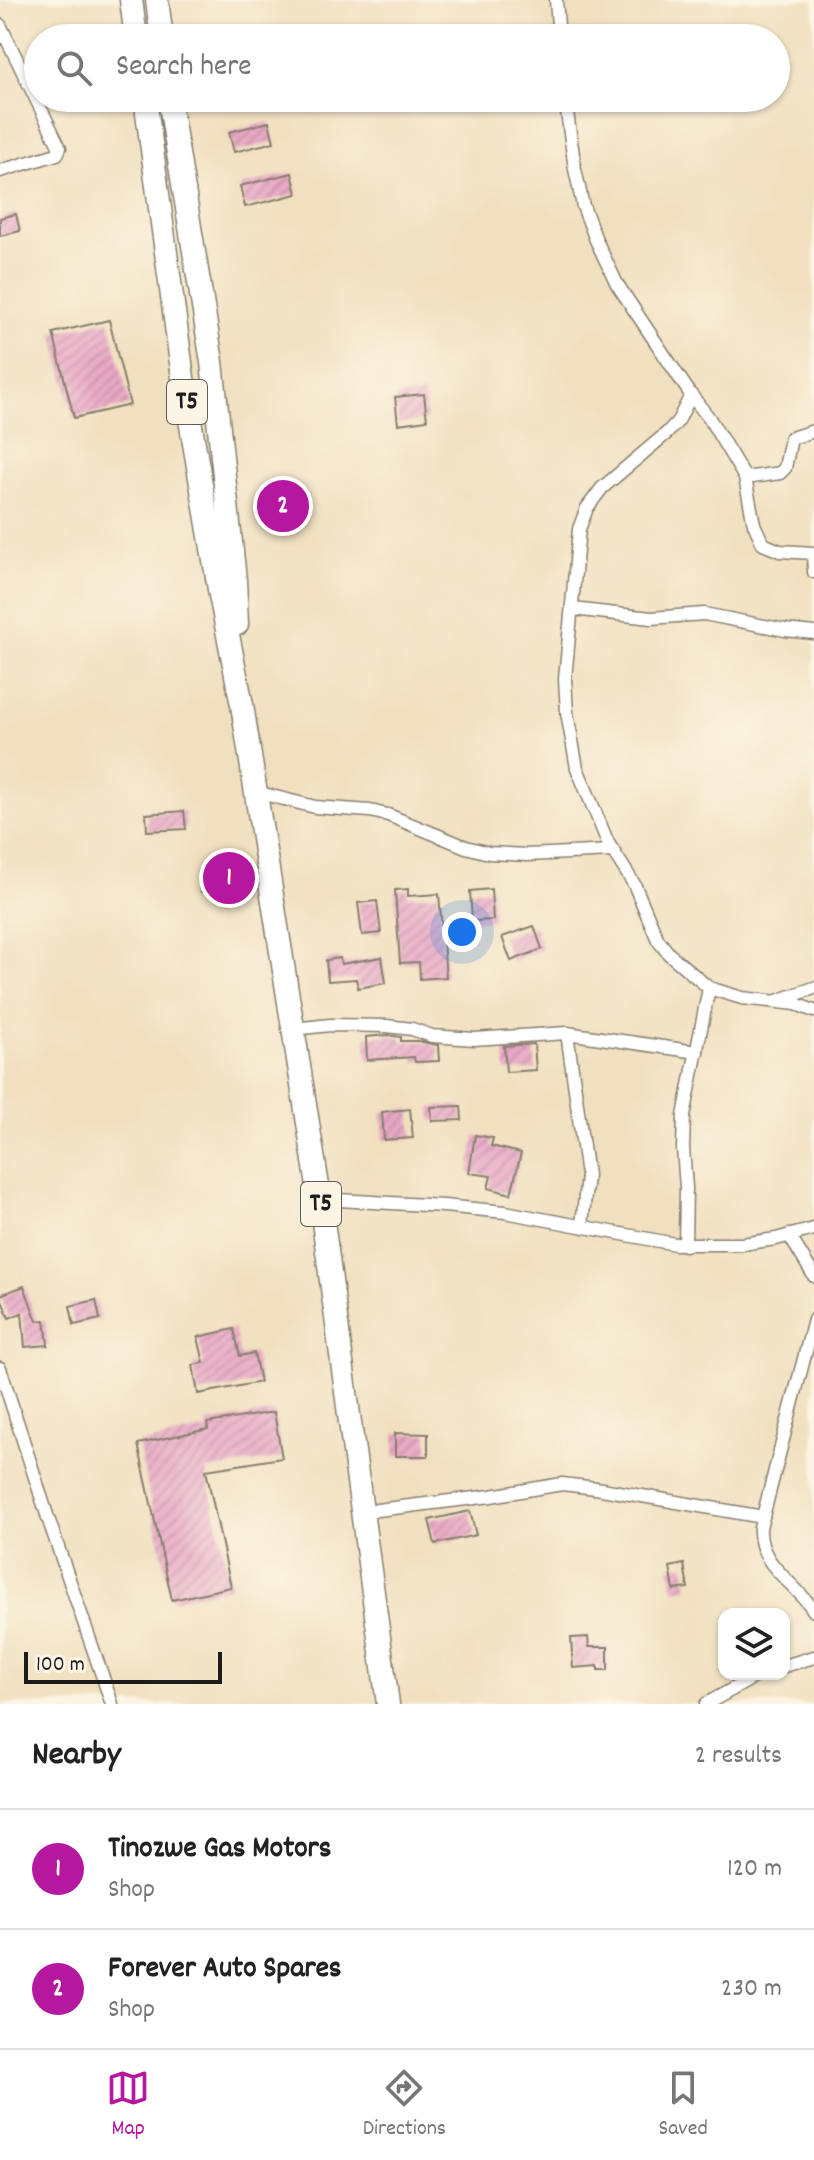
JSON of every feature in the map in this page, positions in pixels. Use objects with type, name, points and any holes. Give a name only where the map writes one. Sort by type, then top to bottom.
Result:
[{"type":"highway","points":[[131,0],[134,24]]},
{"type":"highway","points":[[157,0],[160,24]]},
{"type":"highway","name":"T5","points":[[147,112],[184,385],[242,705],[320,1199],[388,1704]]},
{"type":"highway","name":"T5","points":[[171,112],[212,362],[235,580],[242,705]]},
{"type":"street","points":[[556,0],[558,24]]},
{"type":"street","points":[[0,25],[24,74]]},
{"type":"street","points":[[0,171],[57,154],[60,148],[42,112]]},
{"type":"street","points":[[567,112],[583,206],[617,284],[714,425],[745,478],[754,524],[763,544],[780,551],[814,553],[814,572]]},
{"type":"street","points":[[691,395],[678,421],[667,433],[602,488],[587,508],[579,529],[565,679],[567,713],[577,768],[613,851],[634,884],[658,940],[669,954],[709,988],[742,998],[796,1004],[814,1011]]},
{"type":"street","points":[[745,478],[780,473],[785,468],[791,438],[814,431]]},
{"type":"street","points":[[573,609],[651,618],[704,614],[814,633]]},
{"type":"street","points":[[256,792],[315,807],[388,815],[466,847],[489,853],[527,855],[613,851]]},
{"type":"street","points":[[685,1245],[684,1126],[709,988]]},
{"type":"street","points":[[774,1002],[814,988]]},
{"type":"street","points":[[293,1029],[330,1025],[387,1026],[412,1029],[432,1036],[474,1039],[567,1033],[697,1052]]},
{"type":"street","points":[[567,1033],[586,1156],[582,1226]]},
{"type":"street","points":[[320,1199],[505,1212],[685,1245],[742,1244],[814,1229]]},
{"type":"street","points":[[789,1235],[814,1276]]},
{"type":"street","points":[[814,1320],[760,1537],[773,1567],[814,1611]]},
{"type":"street","points":[[0,1368],[112,1704]]},
{"type":"street","points":[[361,1512],[562,1484],[763,1517]]},
{"type":"street","points":[[790,1664],[814,1657]]},
{"type":"street","points":[[706,1704],[749,1680]]},
{"type":"building","points":[[269,122],[274,142],[234,152],[229,132]]},
{"type":"building","points":[[292,173],[297,194],[245,207],[240,186]]},
{"type":"building","points":[[16,214],[20,231],[0,236],[0,218]]},
{"type":"building","points":[[109,320],[130,405],[74,418],[53,333]]},
{"type":"building","points":[[424,394],[427,420],[398,424],[395,397]]},
{"type":"building","points":[[184,811],[186,829],[147,831],[146,814]]},
{"type":"building","points":[[240,862],[242,901],[225,902],[224,889],[201,892],[199,872],[224,870],[223,863]]},
{"type":"building","points":[[408,889],[408,896],[439,894],[446,977],[420,979],[419,962],[400,963],[395,890]]},
{"type":"building","points":[[491,889],[493,920],[472,921],[470,891]]},
{"type":"building","points":[[377,901],[381,933],[362,935],[358,903]]},
{"type":"building","points":[[534,926],[542,949],[511,961],[502,937]]},
{"type":"building","points":[[382,957],[386,983],[358,988],[356,979],[328,981],[326,960],[340,958],[341,964]]},
{"type":"building","points":[[366,1037],[401,1037],[401,1041],[438,1045],[439,1061],[415,1062],[414,1057],[367,1060]]},
{"type":"building","points":[[534,1044],[536,1070],[506,1072],[504,1046]]},
{"type":"building","points":[[461,1106],[462,1120],[432,1121],[431,1107]]},
{"type":"building","points":[[410,1109],[413,1138],[384,1140],[382,1112]]},
{"type":"building","points":[[475,1135],[493,1138],[491,1146],[521,1153],[511,1194],[488,1188],[491,1176],[469,1173]]},
{"type":"building","points":[[24,1286],[37,1321],[45,1320],[48,1345],[25,1347],[22,1313],[9,1318],[0,1295]]},
{"type":"building","points":[[96,1300],[100,1319],[74,1325],[70,1306]]},
{"type":"building","points":[[234,1329],[240,1356],[254,1353],[260,1382],[198,1394],[193,1365],[204,1363],[198,1337]]},
{"type":"building","points":[[274,1412],[282,1458],[206,1470],[231,1587],[172,1600],[138,1444],[208,1429],[207,1423]]},
{"type":"building","points":[[395,1433],[428,1434],[428,1456],[395,1456]]},
{"type":"building","points":[[470,1511],[476,1535],[435,1544],[429,1520]]},
{"type":"building","points":[[684,1564],[688,1588],[674,1590],[670,1567]]},
{"type":"building","points":[[588,1637],[589,1647],[608,1647],[608,1670],[598,1670],[598,1666],[573,1668],[571,1638]]},
{"type":"place","name":"Forever Auto Spares","points":[[283,506]]},
{"type":"place","name":"Tinozwe Gas Motors","points":[[229,878]]}]
